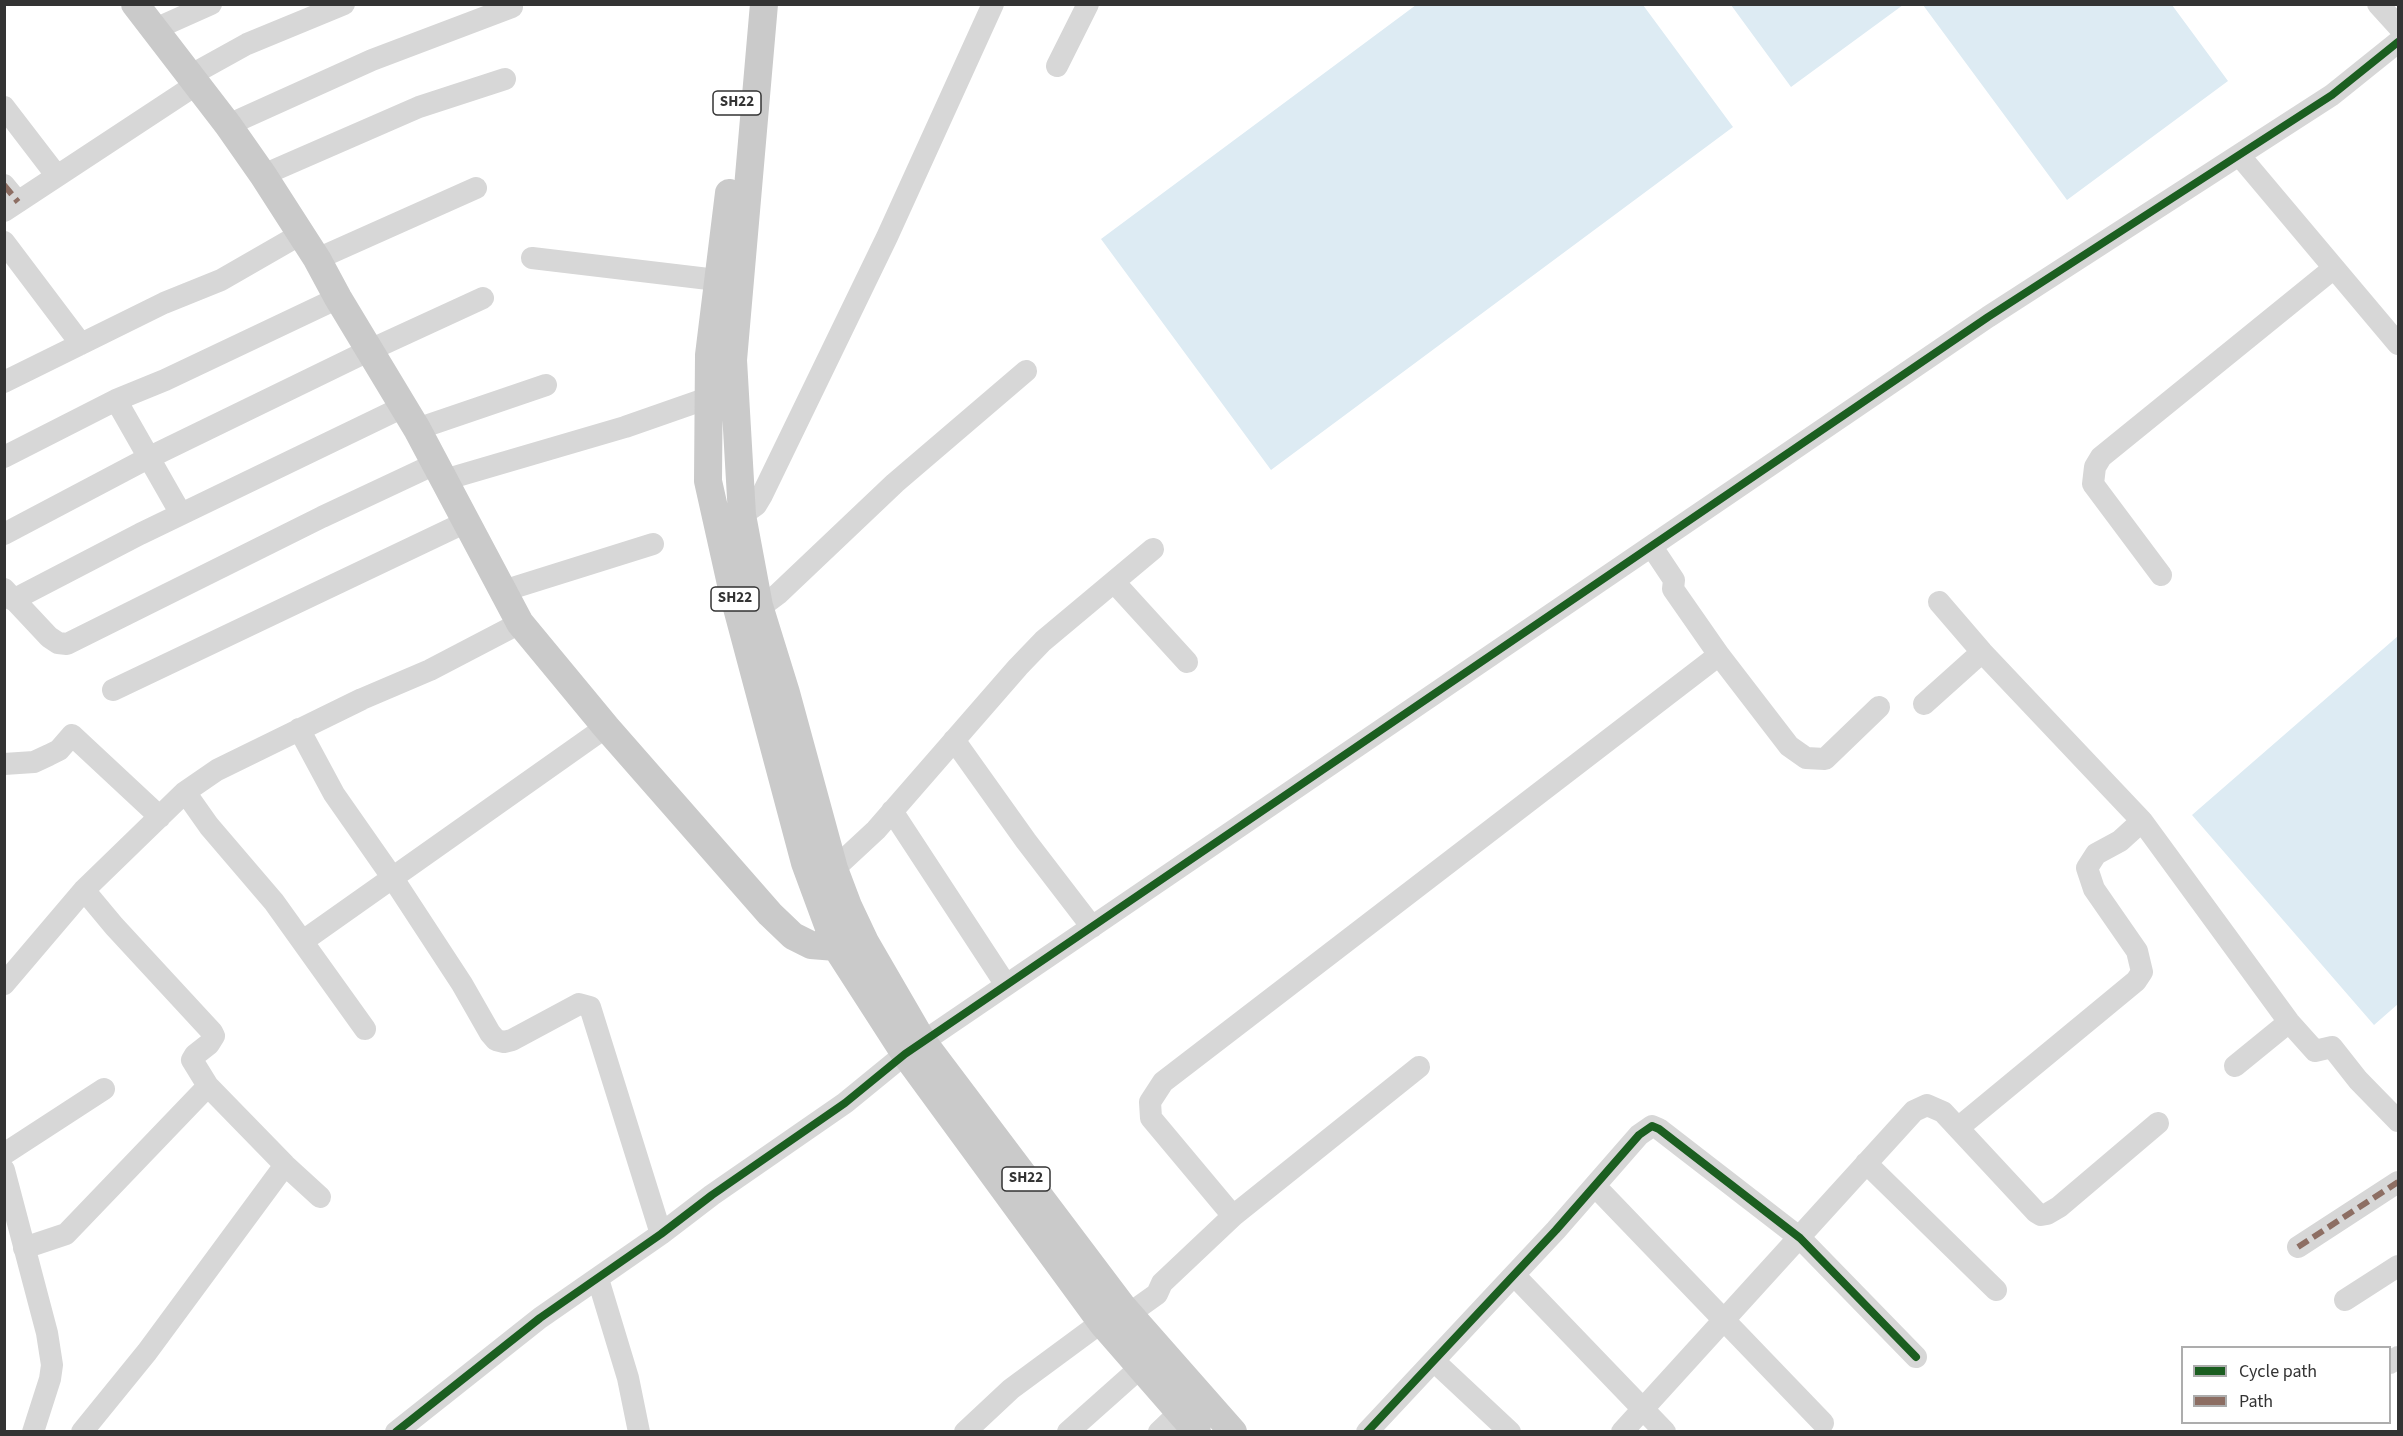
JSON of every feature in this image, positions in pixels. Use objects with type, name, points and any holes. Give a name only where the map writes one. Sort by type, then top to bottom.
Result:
[{"type":"main road","points":[[135,4],[228,125],[317,259],[410,418],[520,623],[606,727],[770,914],[793,936],[811,945],[836,947],[865,942]]},
{"type":"main road","name":"SH22","points":[[746,4],[752,39],[733,360],[749,610],[786,693],[834,868],[848,906],[914,1048]]},
{"type":"main road","name":"SH22","points":[[764,4],[752,39],[717,280],[709,355],[708,481],[749,610],[805,863],[836,947],[1118,1314],[1233,1431]]},
{"type":"main road","name":"SH22","points":[[1118,1314],[1141,1367],[1189,1422]]},
{"type":"street","points":[[155,29],[211,4]]},
{"type":"street","points":[[9,199],[57,176],[247,44],[344,4]]},
{"type":"street","points":[[742,515],[756,505],[762,495],[887,237],[993,4]]},
{"type":"street","points":[[1057,66],[1088,4]]},
{"type":"street","points":[[2378,4],[2398,26]]},
{"type":"street","points":[[228,125],[372,60],[512,7]]},
{"type":"street","points":[[396,1431],[540,1318],[845,1103],[914,1048],[1988,317],[2332,95],[2398,42]]},
{"type":"street","points":[[263,175],[419,107],[505,79]]},
{"type":"street","points":[[4,107],[57,176]]},
{"type":"street","points":[[2240,155],[2398,344]]},
{"type":"street","points":[[317,259],[476,188]]},
{"type":"street","points":[[4,382],[164,303],[221,280],[301,234]]},
{"type":"street","points":[[4,242],[81,344]]},
{"type":"street","points":[[532,258],[717,280]]},
{"type":"street","points":[[2161,575],[2093,484],[2096,467],[2101,457],[2334,268]]},
{"type":"street","points":[[4,457],[116,400],[165,380],[338,298]]},
{"type":"street","points":[[4,534],[148,458],[483,298]]},
{"type":"street","points":[[749,610],[778,594],[895,483],[1026,371]]},
{"type":"street","points":[[546,385],[410,418],[181,514],[9,595],[58,644],[67,644],[322,517],[439,472],[625,427],[708,398]]},
{"type":"street","points":[[116,400],[181,514]]},
{"type":"street","points":[[113,690],[466,522]]},
{"type":"street","points":[[503,591],[653,544]]},
{"type":"street","points":[[834,868],[863,843],[1043,640],[1154,549]]},
{"type":"street","points":[[1646,551],[1674,580],[1673,589],[1719,655],[1789,746],[1806,758],[1825,759],[1879,707]]},
{"type":"street","points":[[1114,582],[1187,662]]},
{"type":"street","points":[[1939,602],[1982,652],[2142,821],[2289,1022],[2315,1051],[2332,1047],[2358,1080],[2398,1121]]},
{"type":"street","points":[[6,980],[84,890],[185,792],[217,770],[362,699],[430,670],[520,623]]},
{"type":"street","points":[[1924,704],[1982,652]]},
{"type":"street","points":[[1233,1216],[1151,1118],[1150,1102],[1163,1082],[1719,655]]},
{"type":"street","points":[[303,942],[606,727]]},
{"type":"street","points":[[299,729],[334,794],[392,877],[496,1040],[512,1040],[579,1004],[590,1007],[661,1234]]},
{"type":"street","points":[[4,764],[34,762],[58,750],[72,735],[160,817]]},
{"type":"street","points":[[954,740],[1026,841],[1092,927]]},
{"type":"street","points":[[185,792],[209,826],[274,902],[365,1029]]},
{"type":"street","points":[[892,811],[1006,985]]},
{"type":"street","points":[[1958,1128],[2136,981],[2142,972],[2137,951],[2094,889],[2087,868],[2096,854],[2120,841],[2142,821]]},
{"type":"street","points":[[84,890],[114,926],[212,1032],[212,1039],[195,1054],[192,1060],[208,1086],[285,1165],[320,1197]]},
{"type":"street","points":[[2235,1066],[2289,1022]]},
{"type":"street","points":[[965,1431],[1011,1389],[1118,1314],[1150,1285],[1162,1283],[1233,1216],[1419,1066]]},
{"type":"street","points":[[24,1248],[66,1234],[208,1086]]},
{"type":"street","points":[[4,1154],[104,1089]]},
{"type":"street","points":[[1622,1431],[1914,1111],[1927,1105],[1943,1112],[2041,1215],[2054,1211],[2158,1124]]},
{"type":"street","points":[[1367,1431],[1514,1275],[1639,1135],[1652,1126],[1659,1129],[1800,1238],[1916,1357]]},
{"type":"street","points":[[1866,1163],[1996,1290]]},
{"type":"street","points":[[82,1431],[147,1352],[285,1165]]},
{"type":"street","points":[[4,1170],[47,1333],[52,1365],[50,1379],[33,1431]]},
{"type":"street","points":[[2298,1247],[2398,1182]]},
{"type":"street","points":[[1595,1186],[1823,1423]]},
{"type":"street","points":[[2345,1300],[2398,1266]]},
{"type":"street","points":[[1514,1275],[1665,1431]]},
{"type":"street","points":[[598,1278],[628,1378],[639,1431]]},
{"type":"street","points":[[1434,1361],[1510,1431]]},
{"type":"street","points":[[1068,1431],[1141,1367]]},
{"type":"street","points":[[1159,1431],[1189,1422]]},
{"type":"shaded area","points":[[1416,5],[1643,5],[1733,127],[1271,470],[1101,239]]},
{"type":"shaded area","points":[[1731,5],[1903,5],[1791,87]]},
{"type":"shaded area","points":[[1923,5],[2172,5],[2228,81],[2067,200]]},
{"type":"shaded area","points":[[2398,636],[2398,1004],[2374,1025],[2192,815]]},
{"type":"marked path","points":[[4,185],[18,202]]},
{"type":"marked path","points":[[2298,1247],[2398,1182]]},
{"type":"cycle path","points":[[396,1432],[540,1318],[845,1103],[905,1054],[1988,317],[2332,95],[2398,42]]},
{"type":"cycle path","points":[[1367,1432],[1556,1230],[1639,1135],[1652,1126],[1659,1129],[1800,1238],[1916,1357]]}]
